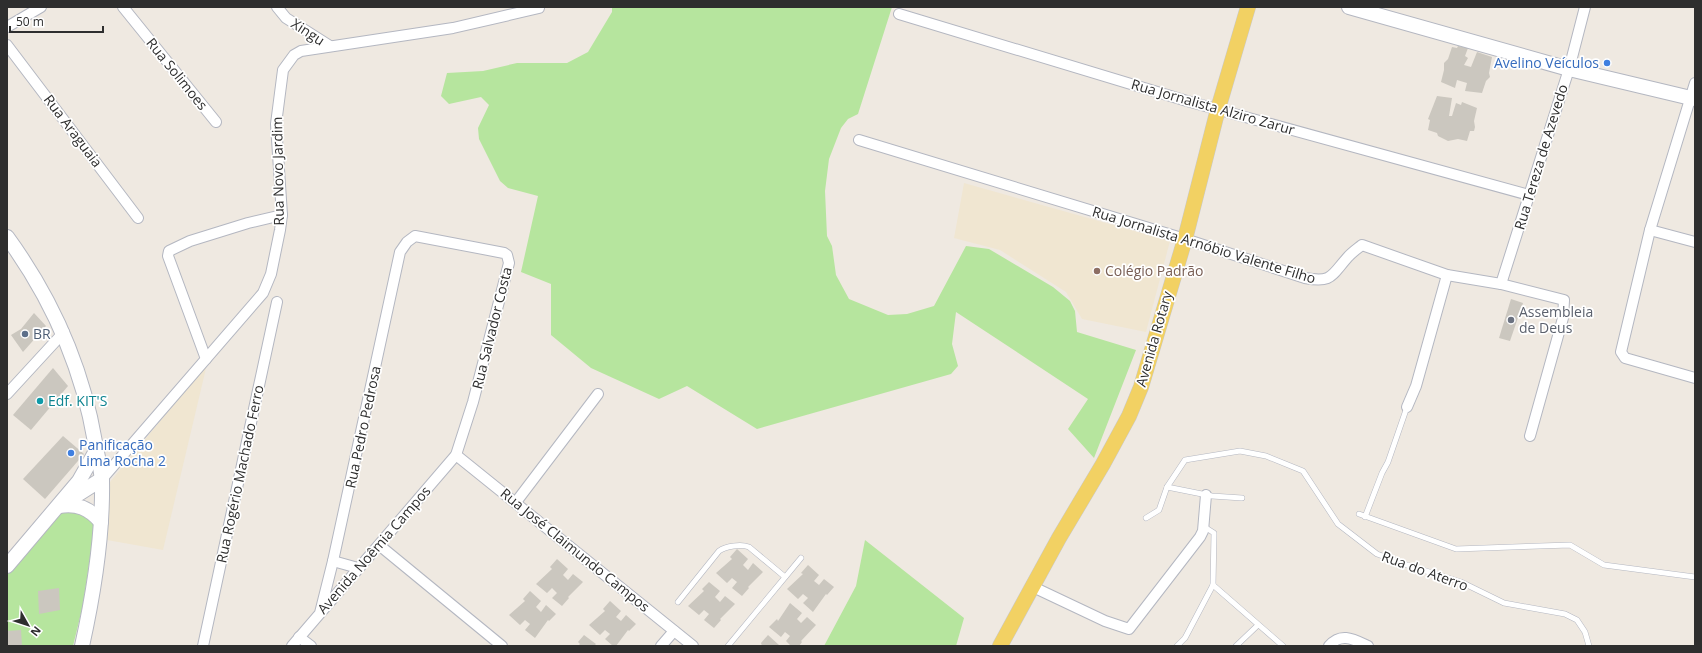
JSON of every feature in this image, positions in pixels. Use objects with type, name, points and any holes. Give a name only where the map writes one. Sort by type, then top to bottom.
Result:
[{"type":"main road","name":"Avenida Rotary","points":[[1000,646],[1032,586],[1103,464],[1141,387],[1185,239],[1218,109],[1248,7]]},
{"type":"street","points":[[7,27],[41,7]]},
{"type":"street","name":"Rua Solimoes","points":[[123,7],[216,122]]},
{"type":"street","name":"Xingu","points":[[277,7],[286,18],[330,46]]},
{"type":"street","points":[[1349,7],[1569,69],[1693,99]]},
{"type":"street","name":"Rua Tereza de Azevedo","points":[[1502,284],[1569,69],[1585,7]]},
{"type":"street","name":"Rua Novo Jardim","points":[[102,479],[263,293],[268,283],[278,244],[282,215],[276,124],[283,70],[292,58],[301,52],[330,46],[453,28],[539,8]]},
{"type":"street","name":"Rua Jornalista Alziro Zarur","points":[[899,14],[1218,109],[1529,195]]},
{"type":"street","name":"Rua Araguaia","points":[[7,45],[138,218]]},
{"type":"street","points":[[1695,83],[1693,99],[1650,230],[1621,354],[1625,358],[1695,378]]},
{"type":"street","name":"Rua Jornalista Arnóbio Valente Filho","points":[[859,140],[1316,280],[1332,278],[1348,256],[1362,245],[1447,275],[1502,284],[1564,300],[1563,318],[1530,436]]},
{"type":"street","points":[[206,358],[168,256],[169,252],[175,247],[197,239],[248,223],[282,215]]},
{"type":"street","points":[[1650,230],[1695,242]]},
{"type":"street","name":"Rua Salvador Costa","points":[[407,242],[415,236],[504,253],[509,259],[473,402],[456,455]]},
{"type":"street","points":[[7,237],[39,287],[64,332],[82,381],[102,479],[101,522],[93,596],[82,646]]},
{"type":"street","name":"Rua Pedro Pedrosa","points":[[320,613],[334,561],[400,252],[407,242]]},
{"type":"street","points":[[1407,407],[1416,386],[1447,275]]},
{"type":"street","name":"Rua Rogério Machado Ferro","points":[[203,646],[277,302]]},
{"type":"street","points":[[7,394],[64,332]]},
{"type":"street","points":[[516,502],[598,394]]},
{"type":"street","points":[[7,566],[79,481],[96,451]]},
{"type":"street","name":"Rua José Claimundo Campos","points":[[456,455],[693,646]]},
{"type":"street","name":"Avenida Noêmia Campos","points":[[292,646],[456,455]]},
{"type":"street","points":[[58,506],[102,479]]},
{"type":"street","points":[[1032,586],[1105,622],[1129,629],[1200,537],[1203,526],[1206,495]]},
{"type":"street","points":[[58,506],[78,505],[87,509],[101,522]]},
{"type":"street","points":[[379,545],[502,646]]},
{"type":"street","points":[[334,561],[358,568]]},
{"type":"street","points":[[661,646],[674,631]]},
{"type":"street","points":[[1328,646],[1336,639],[1345,637],[1368,646]]},
{"type":"street","points":[[299,638],[311,646]]},
{"type":"lane","points":[[1364,517],[1388,462],[1407,407]]},
{"type":"lane","name":"Rua do Aterro","points":[[1146,518],[1159,510],[1167,487],[1185,460],[1240,451],[1266,456],[1303,471],[1338,524],[1377,554],[1462,582],[1504,603],[1565,614],[1578,620],[1585,632],[1589,646]]},
{"type":"lane","points":[[1167,487],[1206,495],[1242,498]]},
{"type":"lane","points":[[1359,514],[1456,549],[1570,545],[1604,565],[1695,577]]},
{"type":"lane","points":[[1178,646],[1185,638],[1214,585],[1214,533],[1203,526]]},
{"type":"lane","points":[[678,602],[723,548],[745,545],[785,577]]},
{"type":"lane","points":[[728,646],[801,558]]},
{"type":"lane","points":[[1214,585],[1283,646]]},
{"type":"lane","points":[[1236,646],[1258,625]]},
{"type":"shaded area","name":"Colégio Padrão","points":[[964,183],[1170,241],[1146,332],[1082,319],[1066,292],[1000,250],[954,238]]},
{"type":"shaded area","points":[[207,364],[163,550],[107,540],[110,482]]},
{"type":"green space","points":[[612,7],[892,7],[858,114],[848,119],[841,128],[829,159],[825,191],[827,236],[832,246],[836,275],[849,299],[888,315],[907,314],[934,306],[966,246],[989,249],[1053,287],[1070,301],[1075,311],[1077,332],[1136,350],[1094,458],[1068,429],[1088,399],[956,312],[952,344],[958,366],[951,374],[757,429],[687,386],[659,399],[591,368],[551,335],[551,284],[521,272],[538,196],[508,188],[500,181],[479,139],[478,128],[489,105],[481,97],[449,104],[441,96],[447,73],[483,71],[517,63],[567,63],[588,52],[612,12]]},
{"type":"green space","points":[[68,509],[83,510],[95,524],[83,605],[73,646],[7,646],[7,572],[52,517]]},
{"type":"green space","points":[[865,540],[964,618],[956,646],[824,646],[856,586]]},
{"type":"building","points":[[1458,46],[1468,48],[1465,56],[1468,58],[1464,65],[1471,67],[1477,52],[1492,57],[1489,73],[1490,77],[1486,81],[1482,93],[1465,91],[1467,83],[1457,80],[1455,88],[1441,82],[1444,63],[1448,59],[1452,47],[1457,48]]},
{"type":"building","points":[[1437,96],[1452,98],[1449,116],[1452,116],[1456,103],[1461,105],[1462,102],[1477,108],[1474,121],[1474,131],[1470,131],[1467,141],[1458,139],[1448,141],[1438,136],[1437,133],[1428,130],[1430,120],[1428,119]]},
{"type":"building","name":"Assembleia de Deus","points":[[1511,299],[1523,303],[1510,341],[1499,338]]},
{"type":"building","points":[[34,313],[46,326],[23,352],[11,335],[21,329]]},
{"type":"building","name":"Edf. KIT'S","points":[[53,368],[68,386],[31,430],[13,415]]},
{"type":"building","points":[[63,436],[84,454],[45,499],[23,479]]},
{"type":"building","points":[[737,549],[748,559],[743,565],[748,570],[753,563],[763,572],[748,587],[749,588],[742,596],[732,588],[737,582],[732,578],[727,583],[716,573],[732,559],[730,557]]},
{"type":"building","points":[[557,559],[568,569],[563,575],[568,580],[573,574],[583,582],[568,597],[569,598],[562,606],[552,598],[557,593],[552,588],[547,593],[536,584],[552,569],[550,567]]},
{"type":"building","points":[[808,565],[819,575],[814,581],[819,585],[824,579],[834,587],[827,595],[826,594],[813,612],[803,603],[808,598],[803,594],[798,599],[787,589],[803,574],[801,573]]},
{"type":"building","points":[[709,582],[720,591],[715,597],[720,602],[725,596],[735,604],[720,619],[721,620],[714,628],[704,620],[709,614],[704,610],[699,615],[688,606],[704,591],[702,589]]},
{"type":"building","points":[[59,588],[60,610],[39,614],[38,591]]},
{"type":"building","points":[[530,591],[541,601],[536,607],[541,612],[546,605],[556,614],[549,621],[548,620],[535,638],[525,630],[530,624],[525,620],[520,625],[509,615],[525,601],[523,599]]},
{"type":"building","points":[[610,601],[621,611],[616,617],[621,621],[626,615],[636,624],[629,631],[628,630],[616,646],[613,646],[605,639],[610,634],[605,630],[600,635],[589,625],[605,611],[603,609]]},
{"type":"building","points":[[790,603],[802,613],[797,619],[801,623],[807,617],[816,625],[801,641],[802,642],[799,646],[791,646],[786,641],[790,636],[785,632],[781,637],[769,627],[777,619],[778,621]]},
{"type":"building","points":[[21,630],[22,646],[7,646],[7,631]]},
{"type":"building","points":[[584,635],[596,644],[594,646],[578,646],[580,644],[578,642]]},
{"type":"building","points":[[768,635],[779,645],[778,646],[762,646],[761,643]]},
{"type":"place","name":"Avelino Veículos","points":[[1607,63]]},
{"type":"place","name":"Colégio Padrão","points":[[1097,271]]},
{"type":"place","name":"Assembleia de Deus","points":[[1511,320]]},
{"type":"place","name":"BR","points":[[25,334]]},
{"type":"place","name":"Edf. KIT'S","points":[[40,401]]},
{"type":"place","name":"Panificação Lima Rocha 2","points":[[71,453]]}]
